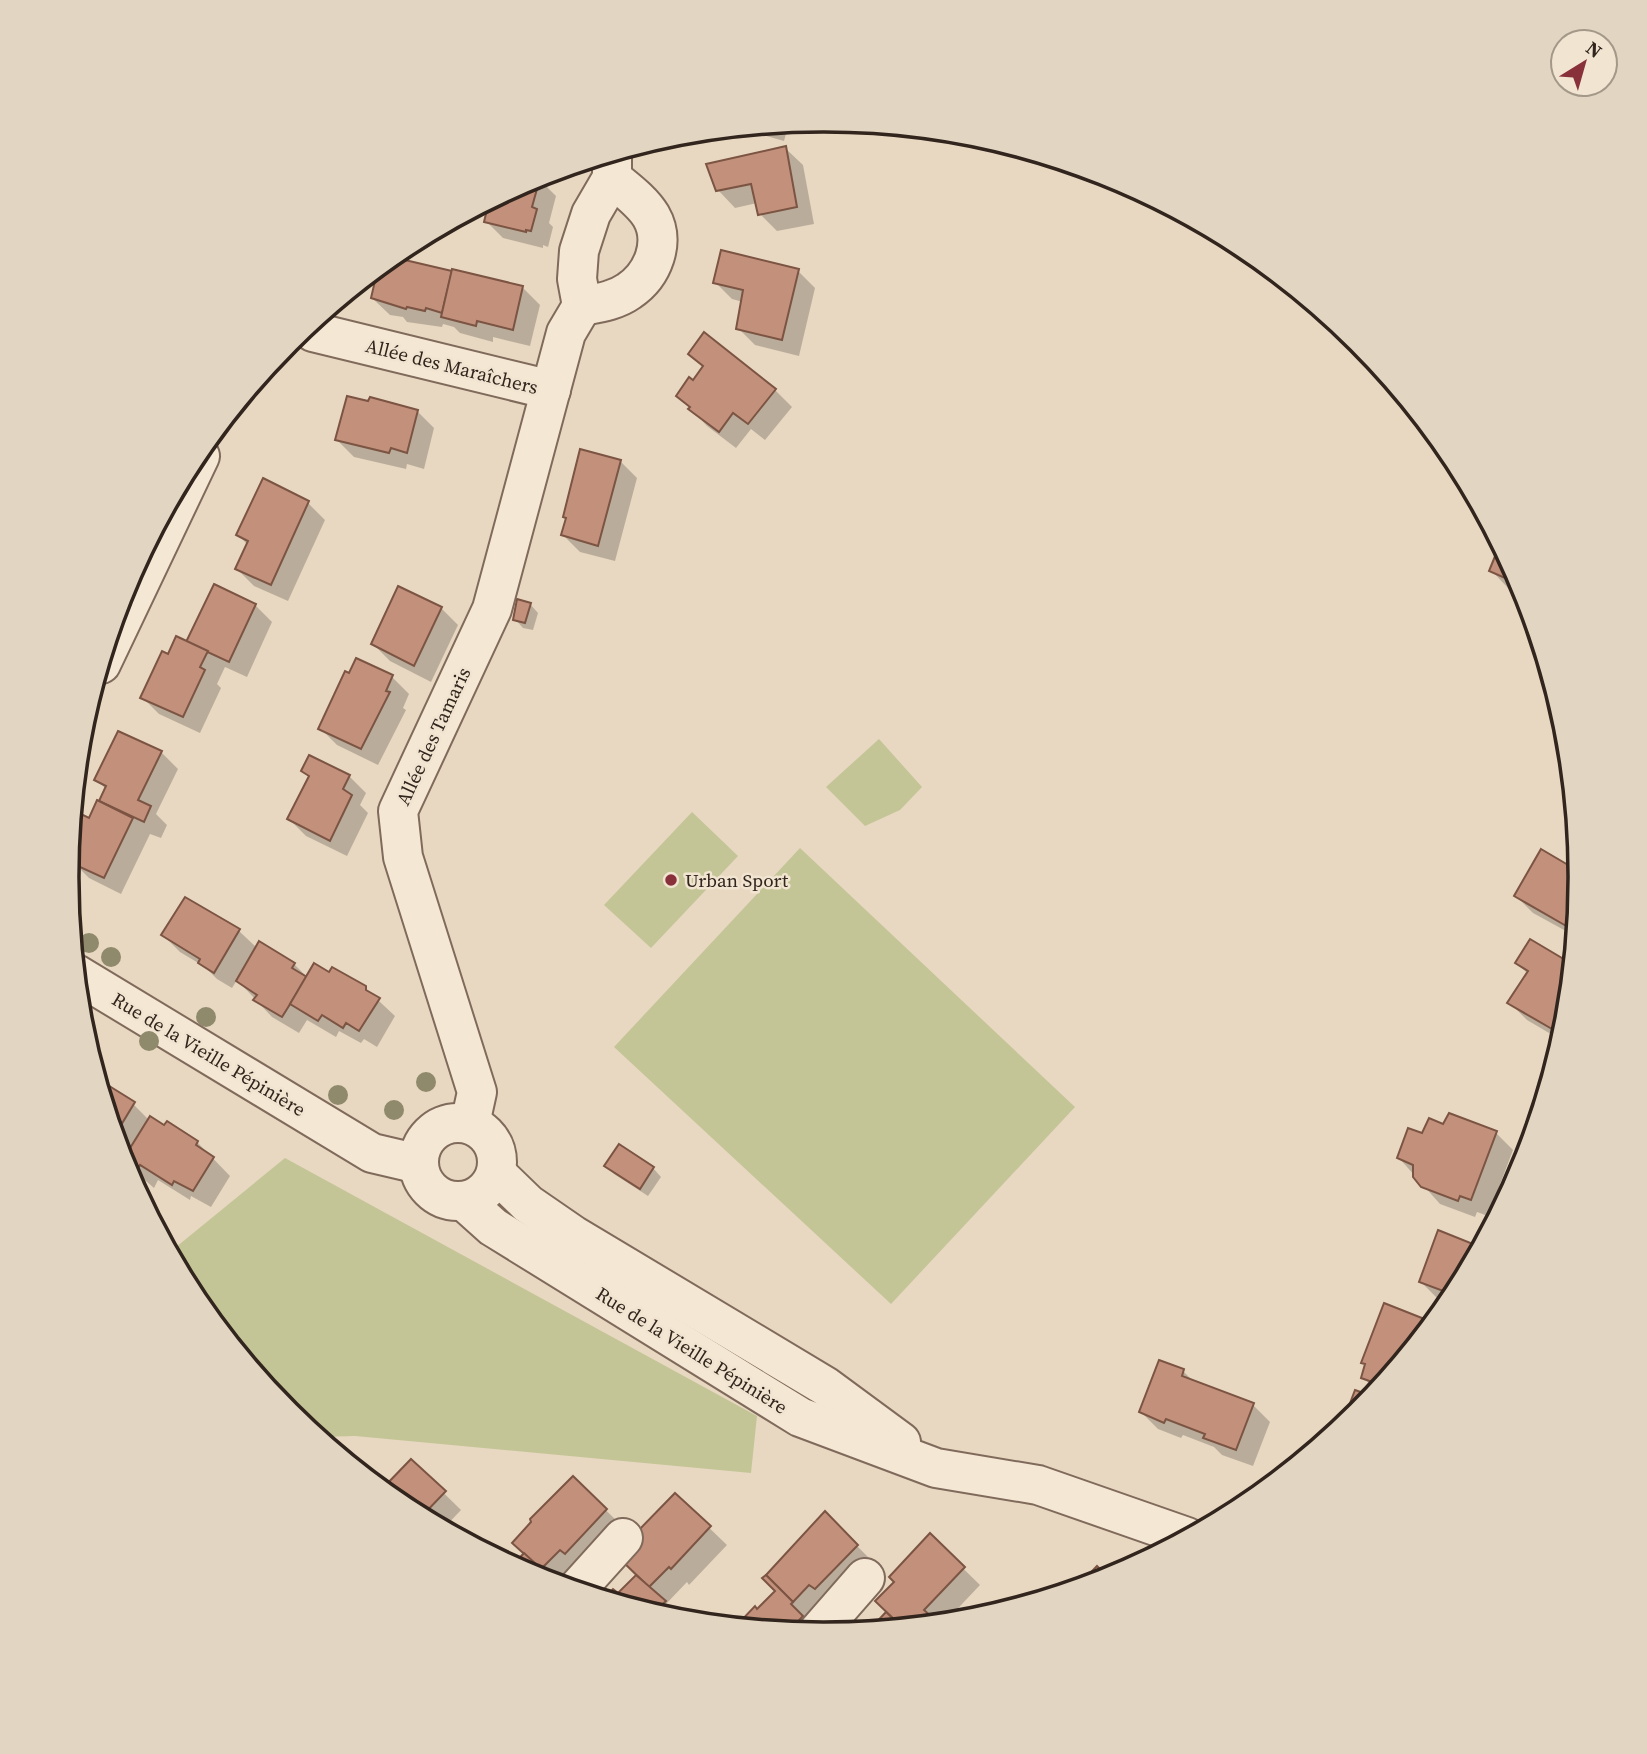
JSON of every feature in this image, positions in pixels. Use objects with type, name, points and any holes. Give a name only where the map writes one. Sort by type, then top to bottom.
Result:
[{"type":"street","points":[[612,166],[651,216],[659,237],[656,255],[645,276],[629,291],[611,300],[582,306],[577,279],[579,251],[591,214],[612,166]]},
{"type":"street","name":"Allée des Maraîchers","points":[[316,332],[551,390],[566,333],[582,306]]},
{"type":"street","name":"Allée des Tamaris","points":[[470,1124],[477,1092],[403,857],[398,811],[492,609],[551,390]]},
{"type":"street","points":[[134,595],[158,544]]},
{"type":"street","name":"Rue de la Vieille Pépinière","points":[[86,980],[372,1153],[419,1164],[423,1180],[434,1192],[448,1200],[464,1200],[493,1227],[800,1417],[936,1468],[1038,1485],[1175,1533]]},
{"type":"street","points":[[419,1164],[422,1148],[429,1135],[441,1126],[456,1122],[470,1124],[483,1132],[493,1143],[498,1157],[496,1172],[490,1186],[478,1196],[464,1200]]},
{"type":"street","name":"Rue de la Vieille Pépinière","points":[[496,1172],[528,1204],[573,1235],[825,1386],[936,1468]]},
{"type":"street","points":[[583,1582],[623,1538]]},
{"type":"street","points":[[827,1622],[866,1578]]},
{"type":"green space","points":[[879,739],[922,787],[900,810],[865,826],[826,787]]},
{"type":"green space","name":"Urban Sport","points":[[692,812],[738,856],[651,948],[604,905]]},
{"type":"green space","points":[[800,848],[1075,1107],[891,1304],[614,1047]]},
{"type":"green space","points":[[285,1158],[757,1416],[751,1473],[355,1436],[332,1437],[297,1404],[233,1330],[204,1291],[177,1246]]},
{"type":"building","points":[[786,146],[797,207],[758,215],[751,184],[716,191],[706,164]]},
{"type":"building","points":[[537,190],[532,207],[537,209],[531,231],[484,222],[486,213]]},
{"type":"building","points":[[721,250],[799,269],[782,340],[736,329],[743,290],[713,283]]},
{"type":"building","points":[[407,260],[452,271],[442,313],[426,308],[425,311],[406,309],[371,298],[375,283]]},
{"type":"building","points":[[452,269],[523,286],[513,330],[477,321],[476,326],[441,317]]},
{"type":"building","points":[[704,332],[776,389],[748,424],[733,413],[719,432],[688,409],[690,407],[676,396],[689,377],[693,380],[703,366],[688,354]]},
{"type":"building","points":[[347,396],[368,401],[370,397],[418,410],[407,453],[391,448],[389,453],[335,440]]},
{"type":"building","points":[[580,449],[621,460],[598,546],[561,535]]},
{"type":"building","points":[[263,478],[309,501],[271,585],[235,569],[248,541],[236,535]]},
{"type":"building","points":[[1495,556],[1505,578],[1489,571]]},
{"type":"building","points":[[214,584],[256,604],[229,662],[186,642]]},
{"type":"building","points":[[398,586],[442,607],[414,666],[371,644]]},
{"type":"building","points":[[517,599],[531,603],[525,623],[513,620]]},
{"type":"building","points":[[176,636],[208,651],[200,667],[205,670],[183,717],[140,698],[162,651],[168,654]]},
{"type":"building","points":[[356,658],[393,675],[386,691],[390,692],[361,749],[318,729],[345,671],[349,673]]},
{"type":"building","points":[[118,731],[162,751],[138,800],[151,806],[144,822],[99,801],[106,786],[94,780]]},
{"type":"building","points":[[309,755],[350,775],[343,789],[352,795],[330,841],[287,819],[309,776],[301,771]]},
{"type":"building","points":[[97,800],[133,818],[104,878],[79,867],[81,814],[89,818]]},
{"type":"building","points":[[1541,849],[1568,865],[1567,926],[1514,896]]},
{"type":"building","points":[[185,897],[240,929],[214,973],[198,963],[200,959],[161,935]]},
{"type":"building","points":[[1530,939],[1564,959],[1552,1029],[1507,1003],[1528,971],[1515,963]]},
{"type":"building","points":[[259,941],[295,963],[292,968],[307,977],[282,1017],[253,1000],[257,995],[236,981]]},
{"type":"building","points":[[314,963],[329,972],[332,967],[366,986],[366,990],[380,998],[359,1031],[346,1023],[343,1028],[322,1015],[318,1021],[290,1004]]},
{"type":"building","points":[[109,1086],[135,1102],[121,1125]]},
{"type":"building","points":[[1449,1113],[1497,1131],[1471,1200],[1460,1196],[1458,1201],[1421,1187],[1413,1177],[1413,1165],[1397,1158],[1408,1128],[1422,1133],[1429,1118],[1443,1124]]},
{"type":"building","points":[[150,1116],[164,1125],[167,1121],[198,1141],[196,1145],[214,1157],[193,1191],[174,1181],[172,1185],[140,1165],[138,1168],[130,1148]]},
{"type":"building","points":[[619,1144],[654,1167],[640,1189],[604,1166]]},
{"type":"building","points":[[1438,1230],[1471,1243],[1443,1291],[1419,1282]]},
{"type":"building","points":[[1384,1303],[1423,1318],[1371,1381],[1361,1378],[1365,1364],[1361,1363]]},
{"type":"building","points":[[1159,1360],[1184,1369],[1182,1376],[1254,1403],[1236,1450],[1203,1438],[1205,1434],[1166,1419],[1164,1423],[1139,1412]]},
{"type":"building","points":[[1355,1390],[1361,1392],[1350,1404]]},
{"type":"building","points":[[411,1459],[446,1491],[429,1508],[389,1481]]},
{"type":"building","points":[[573,1476],[607,1509],[565,1554],[560,1550],[543,1567],[535,1564],[512,1543],[531,1522],[530,1519]]},
{"type":"building","points":[[675,1493],[711,1526],[671,1569],[669,1567],[649,1587],[621,1560],[634,1535]]},
{"type":"building","points":[[825,1511],[858,1545],[815,1589],[809,1585],[793,1602],[766,1575]]},
{"type":"building","points":[[930,1533],[965,1567],[924,1610],[928,1614],[921,1615],[893,1618],[875,1601],[894,1582],[889,1577]]},
{"type":"building","points":[[524,1553],[536,1564],[520,1557]]},
{"type":"building","points":[[636,1575],[666,1601],[663,1604],[619,1592]]},
{"type":"building","points":[[766,1575],[793,1602],[791,1604],[803,1616],[798,1621],[745,1617],[775,1591],[762,1578]]},
{"type":"building","points":[[886,1612],[892,1618],[879,1619]]},
{"type":"place","name":"Urban Sport","points":[[671,880]]}]
